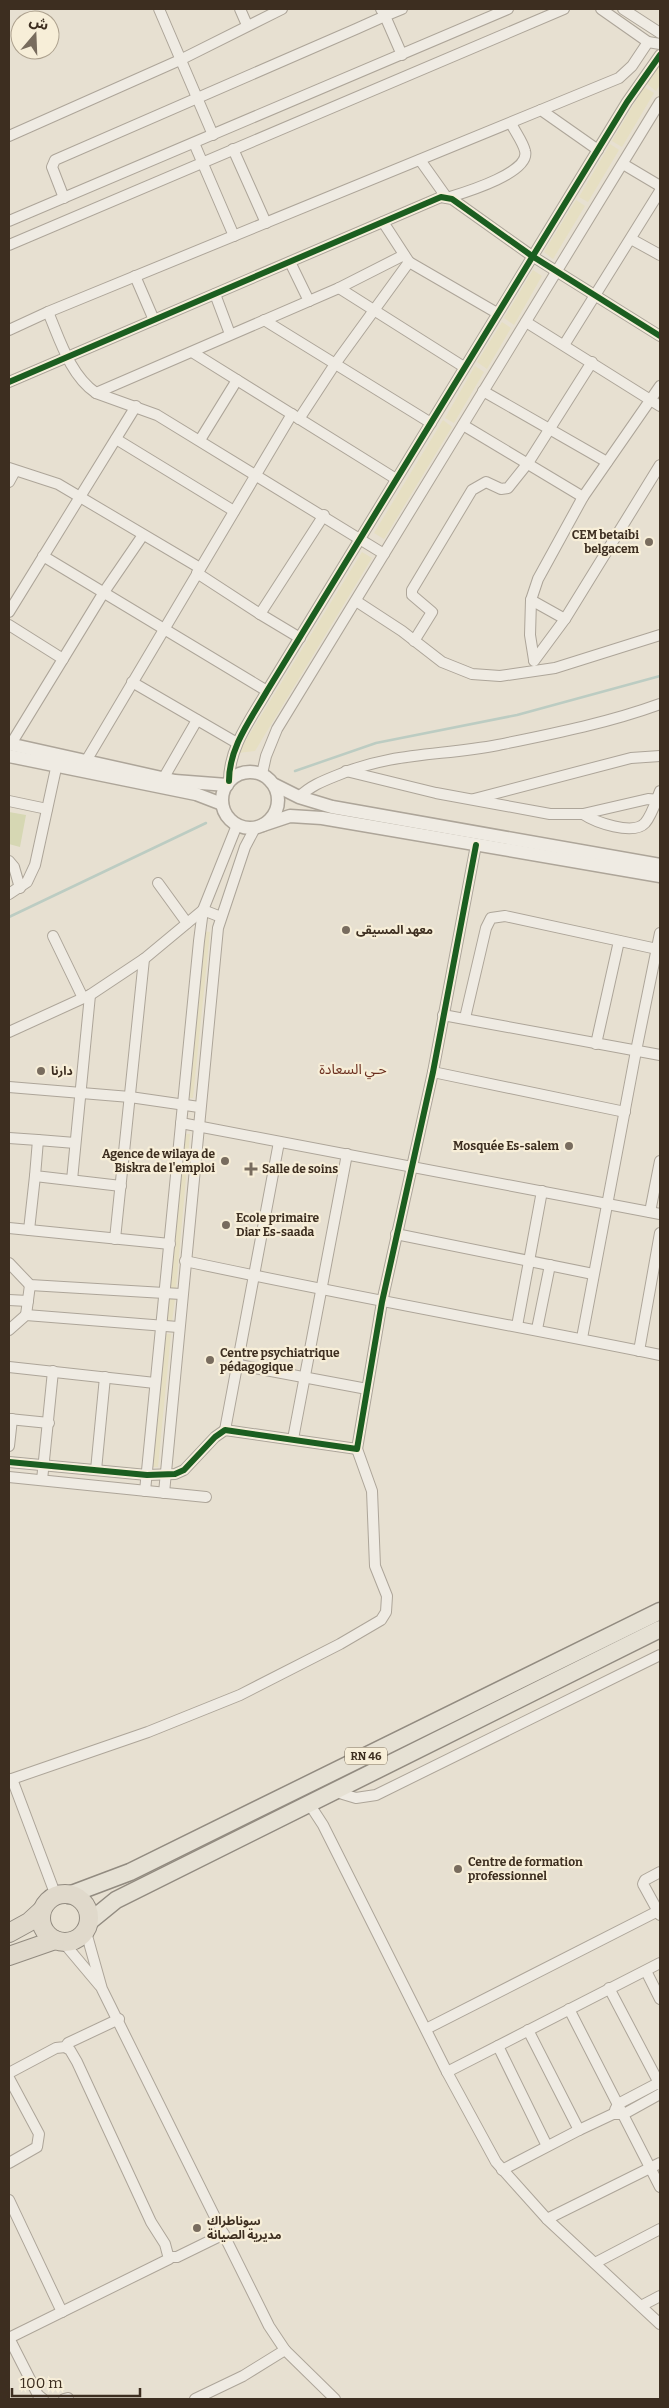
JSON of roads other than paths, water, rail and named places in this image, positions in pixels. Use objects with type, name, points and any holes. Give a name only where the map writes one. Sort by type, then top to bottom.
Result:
[{"type":"highway","points":[[9,1933],[30,1922],[48,1902],[63,1896],[83,1903],[88,1910],[88,1927],[71,1942],[59,1941],[9,1956]]},
{"type":"highway","points":[[41,1911],[44,1930],[59,1941]]},
{"type":"main road","name":"RN 46","points":[[63,1896],[130,1872],[660,1610]]},
{"type":"main road","name":"RN 46","points":[[88,1927],[116,1900],[660,1629]]},
{"type":"street","points":[[159,9],[213,135]]},
{"type":"street","points":[[240,9],[247,25]]},
{"type":"street","points":[[9,136],[180,60],[282,9]]},
{"type":"street","points":[[64,198],[52,167],[55,160],[198,98],[383,12],[402,9]]},
{"type":"street","points":[[9,221],[508,9]]},
{"type":"street","points":[[9,244],[564,9]]},
{"type":"street","points":[[601,9],[648,42],[660,44]]},
{"type":"street","points":[[623,9],[660,33]]},
{"type":"street","points":[[383,12],[402,55]]},
{"type":"street","points":[[9,330],[135,276],[619,78],[632,66],[648,42]]},
{"type":"street","points":[[660,55],[627,102],[267,691],[237,742],[230,762],[228,783],[222,796],[222,804],[230,820],[237,825],[259,826],[290,816],[314,817],[660,876]]},
{"type":"street","points":[[262,774],[266,756],[277,729],[660,102]]},
{"type":"street","points":[[540,110],[598,150]]},
{"type":"street","points":[[9,382],[436,198],[447,198],[476,189],[519,167],[524,160],[526,152],[511,123]]},
{"type":"street","points":[[194,143],[234,236]]},
{"type":"street","points":[[232,149],[266,223]]},
{"type":"street","points":[[420,160],[447,198],[532,256],[660,336]]},
{"type":"street","points":[[623,164],[660,186]]},
{"type":"street","points":[[564,345],[660,191]]},
{"type":"street","points":[[383,222],[406,258],[497,313]]},
{"type":"street","points":[[631,239],[660,254]]},
{"type":"street","points":[[96,393],[406,258]]},
{"type":"street","points":[[86,761],[256,474],[295,416],[374,310],[406,258]]},
{"type":"street","points":[[290,262],[309,301]]},
{"type":"street","points":[[135,276],[154,320]]},
{"type":"street","points":[[339,288],[464,367]]},
{"type":"street","points":[[215,294],[230,334]]},
{"type":"street","points":[[48,312],[81,381],[96,393],[158,415],[324,515],[384,554]]},
{"type":"street","points":[[264,320],[431,423]]},
{"type":"street","points":[[526,322],[656,403]]},
{"type":"street","points":[[192,352],[396,479]]},
{"type":"street","points":[[414,641],[432,612],[412,595],[412,590],[472,490],[486,482],[506,489],[528,463],[592,362]]},
{"type":"street","points":[[200,440],[237,380]]},
{"type":"street","points":[[532,672],[534,660],[530,635],[531,600],[538,579],[583,497],[607,462],[656,403],[660,386]]},
{"type":"street","points":[[483,391],[607,462]]},
{"type":"street","points":[[9,612],[136,406]]},
{"type":"street","points":[[463,425],[583,497]]},
{"type":"street","points":[[116,438],[234,511]]},
{"type":"street","points":[[534,660],[565,619],[660,465]]},
{"type":"street","points":[[9,482],[12,469],[49,480],[143,534],[260,614],[300,638]]},
{"type":"street","points":[[260,614],[324,515]]},
{"type":"street","points":[[143,534],[104,592],[10,748],[196,794],[222,804]]},
{"type":"street","points":[[44,556],[165,627],[267,691]]},
{"type":"street","points":[[531,600],[565,619]]},
{"type":"street","points":[[356,601],[442,662],[472,674],[500,676],[555,668],[660,635]]},
{"type":"street","points":[[9,625],[63,659]]},
{"type":"street","points":[[132,682],[237,742]]},
{"type":"street","points":[[298,798],[317,783],[371,762],[394,757],[496,745],[566,730],[660,704]]},
{"type":"street","points":[[164,779],[198,720]]},
{"type":"street","points":[[471,800],[631,758],[660,756]]},
{"type":"street","points":[[58,760],[86,761],[194,784],[228,783],[244,772],[262,774],[275,785],[298,798],[354,812],[660,865]]},
{"type":"street","points":[[9,894],[27,882],[38,857],[58,760]]},
{"type":"street","points":[[346,771],[471,800],[550,814],[583,814],[659,797]]},
{"type":"street","points":[[164,1493],[164,1475],[184,1261],[217,937],[221,917],[245,847],[259,826],[276,812],[278,794],[275,785]]},
{"type":"street","points":[[583,814],[602,824],[635,828],[646,822],[659,797]]},
{"type":"street","points":[[9,801],[47,809]]},
{"type":"street","points":[[145,1491],[182,1104],[203,910],[237,825]]},
{"type":"street","points":[[63,1896],[10,1779],[148,1732],[240,1695],[340,1644],[380,1620],[386,1612],[388,1596],[374,1566],[372,1491],[357,1449],[382,1302],[410,1166],[433,1072],[476,845]]},
{"type":"street","points":[[9,861],[14,867],[20,888]]},
{"type":"street","points":[[158,883],[187,923]]},
{"type":"street","points":[[203,910],[221,917]]},
{"type":"street","points":[[9,1032],[87,996],[144,959],[203,910]]},
{"type":"street","points":[[465,1018],[486,928],[491,918],[505,916],[657,949]]},
{"type":"street","points":[[582,1338],[606,1204],[660,933]]},
{"type":"street","points":[[53,936],[87,996],[81,1094],[72,1180]]},
{"type":"street","points":[[596,1044],[619,941]]},
{"type":"street","points":[[115,1239],[144,959]]},
{"type":"street","points":[[443,1015],[660,1055]]},
{"type":"street","points":[[433,1072],[624,1112]]},
{"type":"street","points":[[9,1087],[130,1097],[199,1107]]},
{"type":"street","points":[[181,1123],[655,1213],[660,1161]]},
{"type":"street","points":[[9,1138],[76,1143]]},
{"type":"street","points":[[29,1230],[38,1140]]},
{"type":"street","points":[[225,1430],[239,1365],[279,1142]]},
{"type":"street","points":[[293,1439],[347,1154]]},
{"type":"street","points":[[35,1176],[121,1186]]},
{"type":"street","points":[[516,1326],[542,1192]]},
{"type":"street","points":[[9,1228],[170,1244]]},
{"type":"street","points":[[639,1351],[660,1233]]},
{"type":"street","points":[[396,1234],[593,1274]]},
{"type":"street","points":[[184,1261],[320,1290],[537,1329],[660,1355]]},
{"type":"street","points":[[9,1263],[30,1285],[181,1294]]},
{"type":"street","points":[[537,1329],[550,1265]]},
{"type":"street","points":[[9,1330],[26,1316],[30,1285]]},
{"type":"street","points":[[649,1289],[660,1292]]},
{"type":"street","points":[[9,1300],[28,1301]]},
{"type":"street","points":[[26,1316],[178,1327]]},
{"type":"street","points":[[239,1365],[367,1389]]},
{"type":"street","points":[[9,1367],[155,1383]]},
{"type":"street","points":[[42,1480],[53,1371]]},
{"type":"street","points":[[96,1470],[105,1377]]},
{"type":"street","points":[[9,1446],[10,1419],[49,1423]]},
{"type":"street","points":[[9,1462],[164,1475],[184,1470],[215,1437],[225,1430],[357,1449]]},
{"type":"street","points":[[9,1476],[206,1497]]},
{"type":"street","points":[[336,1792],[356,1798],[376,1794],[660,1655]]},
{"type":"street","points":[[310,1805],[323,1825],[447,2072],[502,2170],[547,2219],[660,2324]]},
{"type":"street","points":[[426,2029],[659,1914],[643,1884],[645,1880],[660,1872]]},
{"type":"street","points":[[88,1927],[102,1989]]},
{"type":"street","points":[[59,1941],[102,1989],[119,2020],[269,2326],[285,2350],[334,2399]]},
{"type":"street","points":[[447,2072],[660,1963]]},
{"type":"street","points":[[646,1971],[660,1999]]},
{"type":"street","points":[[610,1988],[660,2083],[618,2104],[613,2114]]},
{"type":"street","points":[[569,2009],[660,2187]]},
{"type":"street","points":[[65,2047],[68,2043],[119,2020]]},
{"type":"street","points":[[528,2030],[579,2130]]},
{"type":"street","points":[[498,2046],[547,2146]]},
{"type":"street","points":[[9,2073],[56,2048],[65,2047],[70,2050],[151,2222],[165,2244],[170,2257]]},
{"type":"street","points":[[9,2078],[39,2134],[40,2140],[37,2147],[9,2163]]},
{"type":"street","points":[[502,2170],[579,2130],[613,2114],[624,2114],[660,2094]]},
{"type":"street","points":[[547,2219],[660,2163]]},
{"type":"street","points":[[9,2200],[62,2312]]},
{"type":"street","points":[[595,2263],[660,2229]]},
{"type":"street","points":[[43,2399],[38,2395],[9,2338],[167,2261],[170,2257],[177,2257],[224,2234]]},
{"type":"street","points":[[641,2306],[660,2296]]},
{"type":"street","points":[[195,2399],[243,2376],[285,2350]]},
{"type":"waterway","points":[[295,771],[376,743],[517,715],[660,676]]},
{"type":"waterway","points":[[9,917],[206,823]]},
{"type":"place","name":"CEM betaibi belgacem","points":[[649,542]]},
{"type":"place","name":"معهد المسيقى","points":[[346,930]]},
{"type":"place","name":"دارنا","points":[[41,1071]]},
{"type":"place","name":"Mosquée Es-salem","points":[[569,1146]]},
{"type":"place","name":"Agence de wilaya de Biskra de l'emploi","points":[[225,1161]]},
{"type":"place","name":"Salle de soins","points":[[251,1169]]},
{"type":"place","name":"Ecole primaire Diar Es-saada","points":[[226,1225]]},
{"type":"place","name":"Centre psychiatrique pédagogique","points":[[210,1360]]},
{"type":"place","name":"Centre de formation professionnel","points":[[458,1869]]},
{"type":"place","name":"سوناطراك مديرية الصيانة","points":[[197,2228]]},
{"type":"district","name":"حـي السعادة","points":[[353,1069]]}]
